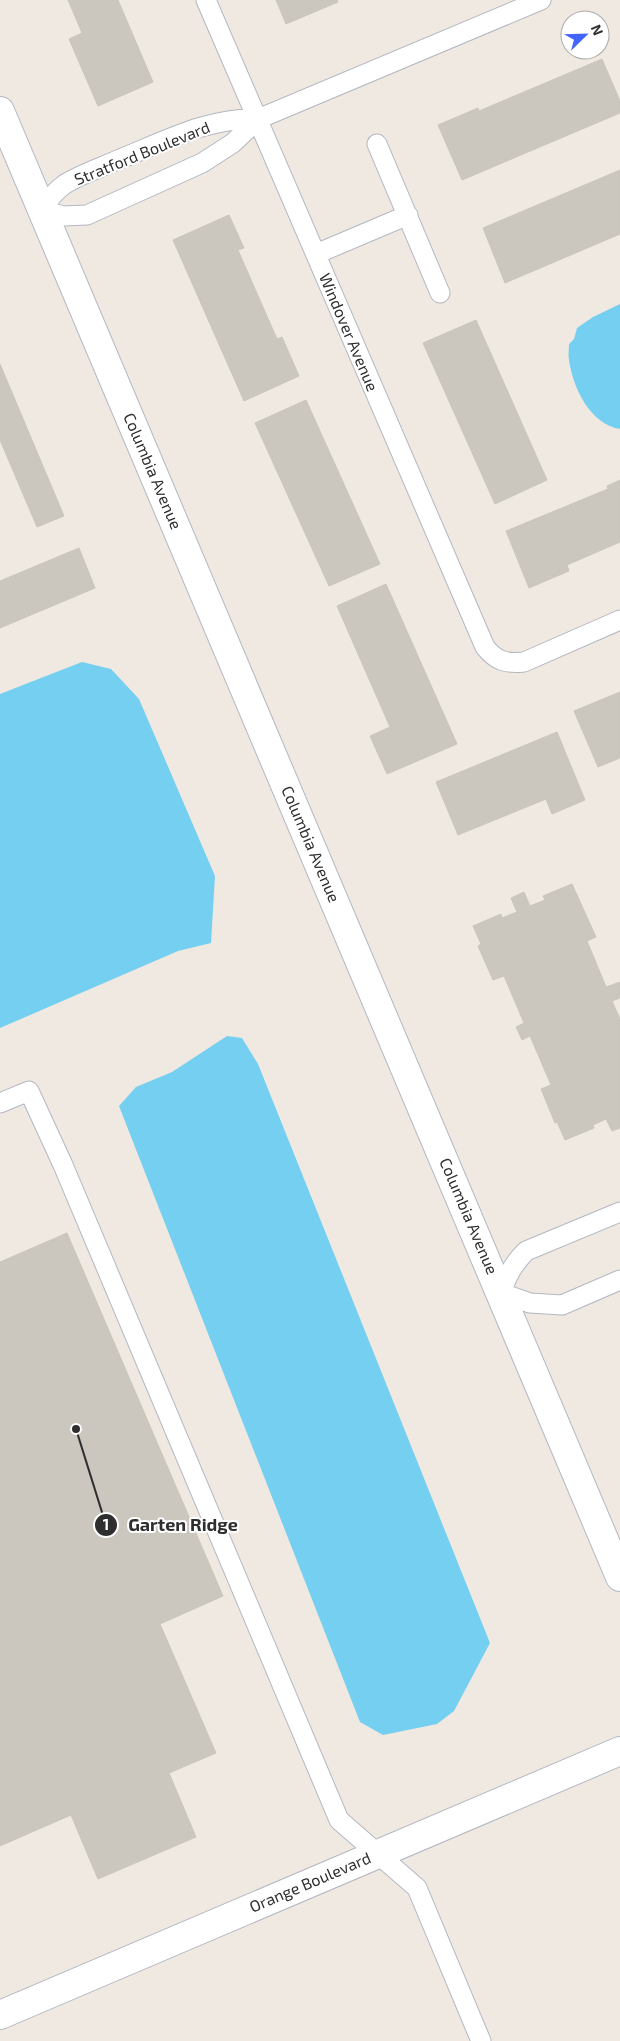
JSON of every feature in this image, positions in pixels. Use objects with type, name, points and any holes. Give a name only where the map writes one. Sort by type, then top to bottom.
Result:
[{"type":"street","name":"Columbia Avenue","points":[[0,111],[620,1576]]},
{"type":"street","name":"Orange Boulevard","points":[[0,2015],[620,1751]]},
{"type":"lane","name":"Windover Avenue","points":[[206,0],[485,647],[498,660],[514,663],[524,662],[620,620]]},
{"type":"lane","name":"Stratford Boulevard","points":[[258,120],[222,121],[188,130],[74,179],[55,192],[42,210],[63,216],[87,215],[202,163],[233,143],[258,120],[540,0]]},
{"type":"lane","points":[[377,144],[440,293]]},
{"type":"lane","points":[[316,254],[408,215]]},
{"type":"lane","points":[[0,1103],[29,1091],[63,1165],[339,1820],[417,1888],[481,2041]]},
{"type":"lane","points":[[620,1212],[526,1251],[516,1260],[510,1270],[501,1293],[530,1303],[562,1305],[620,1280]]},
{"type":"water","points":[[620,304],[620,429],[609,426],[600,420],[579,393],[571,371],[569,344],[574,339],[577,328],[593,317]]},
{"type":"water","points":[[82,662],[111,669],[139,699],[215,876],[211,943],[178,951],[0,1028],[0,694]]},
{"type":"water","points":[[227,1036],[242,1038],[258,1064],[490,1643],[454,1711],[437,1724],[383,1735],[360,1722],[119,1106],[136,1087],[172,1072]]},
{"type":"building","points":[[68,0],[118,0],[153,82],[98,106],[69,39],[82,33]]},
{"type":"building","points":[[276,0],[337,0],[338,2],[286,24]]},
{"type":"building","points":[[600,60],[602,60],[620,101],[620,113],[462,180],[438,125],[478,108],[479,111]]},
{"type":"building","points":[[620,170],[620,234],[505,283],[483,228]]},
{"type":"building","points":[[229,215],[244,248],[238,250],[277,339],[282,337],[299,376],[244,401],[173,240]]},
{"type":"building","points":[[476,320],[547,480],[495,504],[423,343]]},
{"type":"building","points":[[0,364],[64,516],[37,527],[0,440]]},
{"type":"building","points":[[306,400],[380,564],[329,586],[255,423]]},
{"type":"building","points":[[620,480],[620,542],[567,565],[569,571],[529,588],[506,531],[608,489],[607,486]]},
{"type":"building","points":[[79,548],[95,588],[0,628],[0,581]]},
{"type":"building","points":[[386,584],[457,744],[387,774],[370,736],[390,727],[337,606]]},
{"type":"building","points":[[620,692],[620,758],[598,767],[574,711]]},
{"type":"building","points":[[557,732],[585,800],[552,814],[546,799],[458,835],[436,782]]},
{"type":"building","points":[[572,884],[596,937],[587,941],[606,987],[620,982],[620,998],[612,1001],[620,1019],[620,1128],[612,1131],[606,1119],[593,1125],[594,1128],[565,1140],[557,1122],[555,1123],[541,1089],[551,1085],[530,1036],[522,1040],[516,1027],[524,1023],[504,976],[493,980],[478,946],[481,944],[473,926],[501,914],[502,918],[517,912],[511,898],[524,892],[530,906],[545,900],[543,896]]},
{"type":"building","points":[[67,1233],[223,1596],[160,1624],[216,1753],[169,1773],[196,1837],[98,1879],[71,1815],[0,1846],[0,1262]]},
{"type":"place","name":"Garten Ridge","points":[[76,1429]]}]
